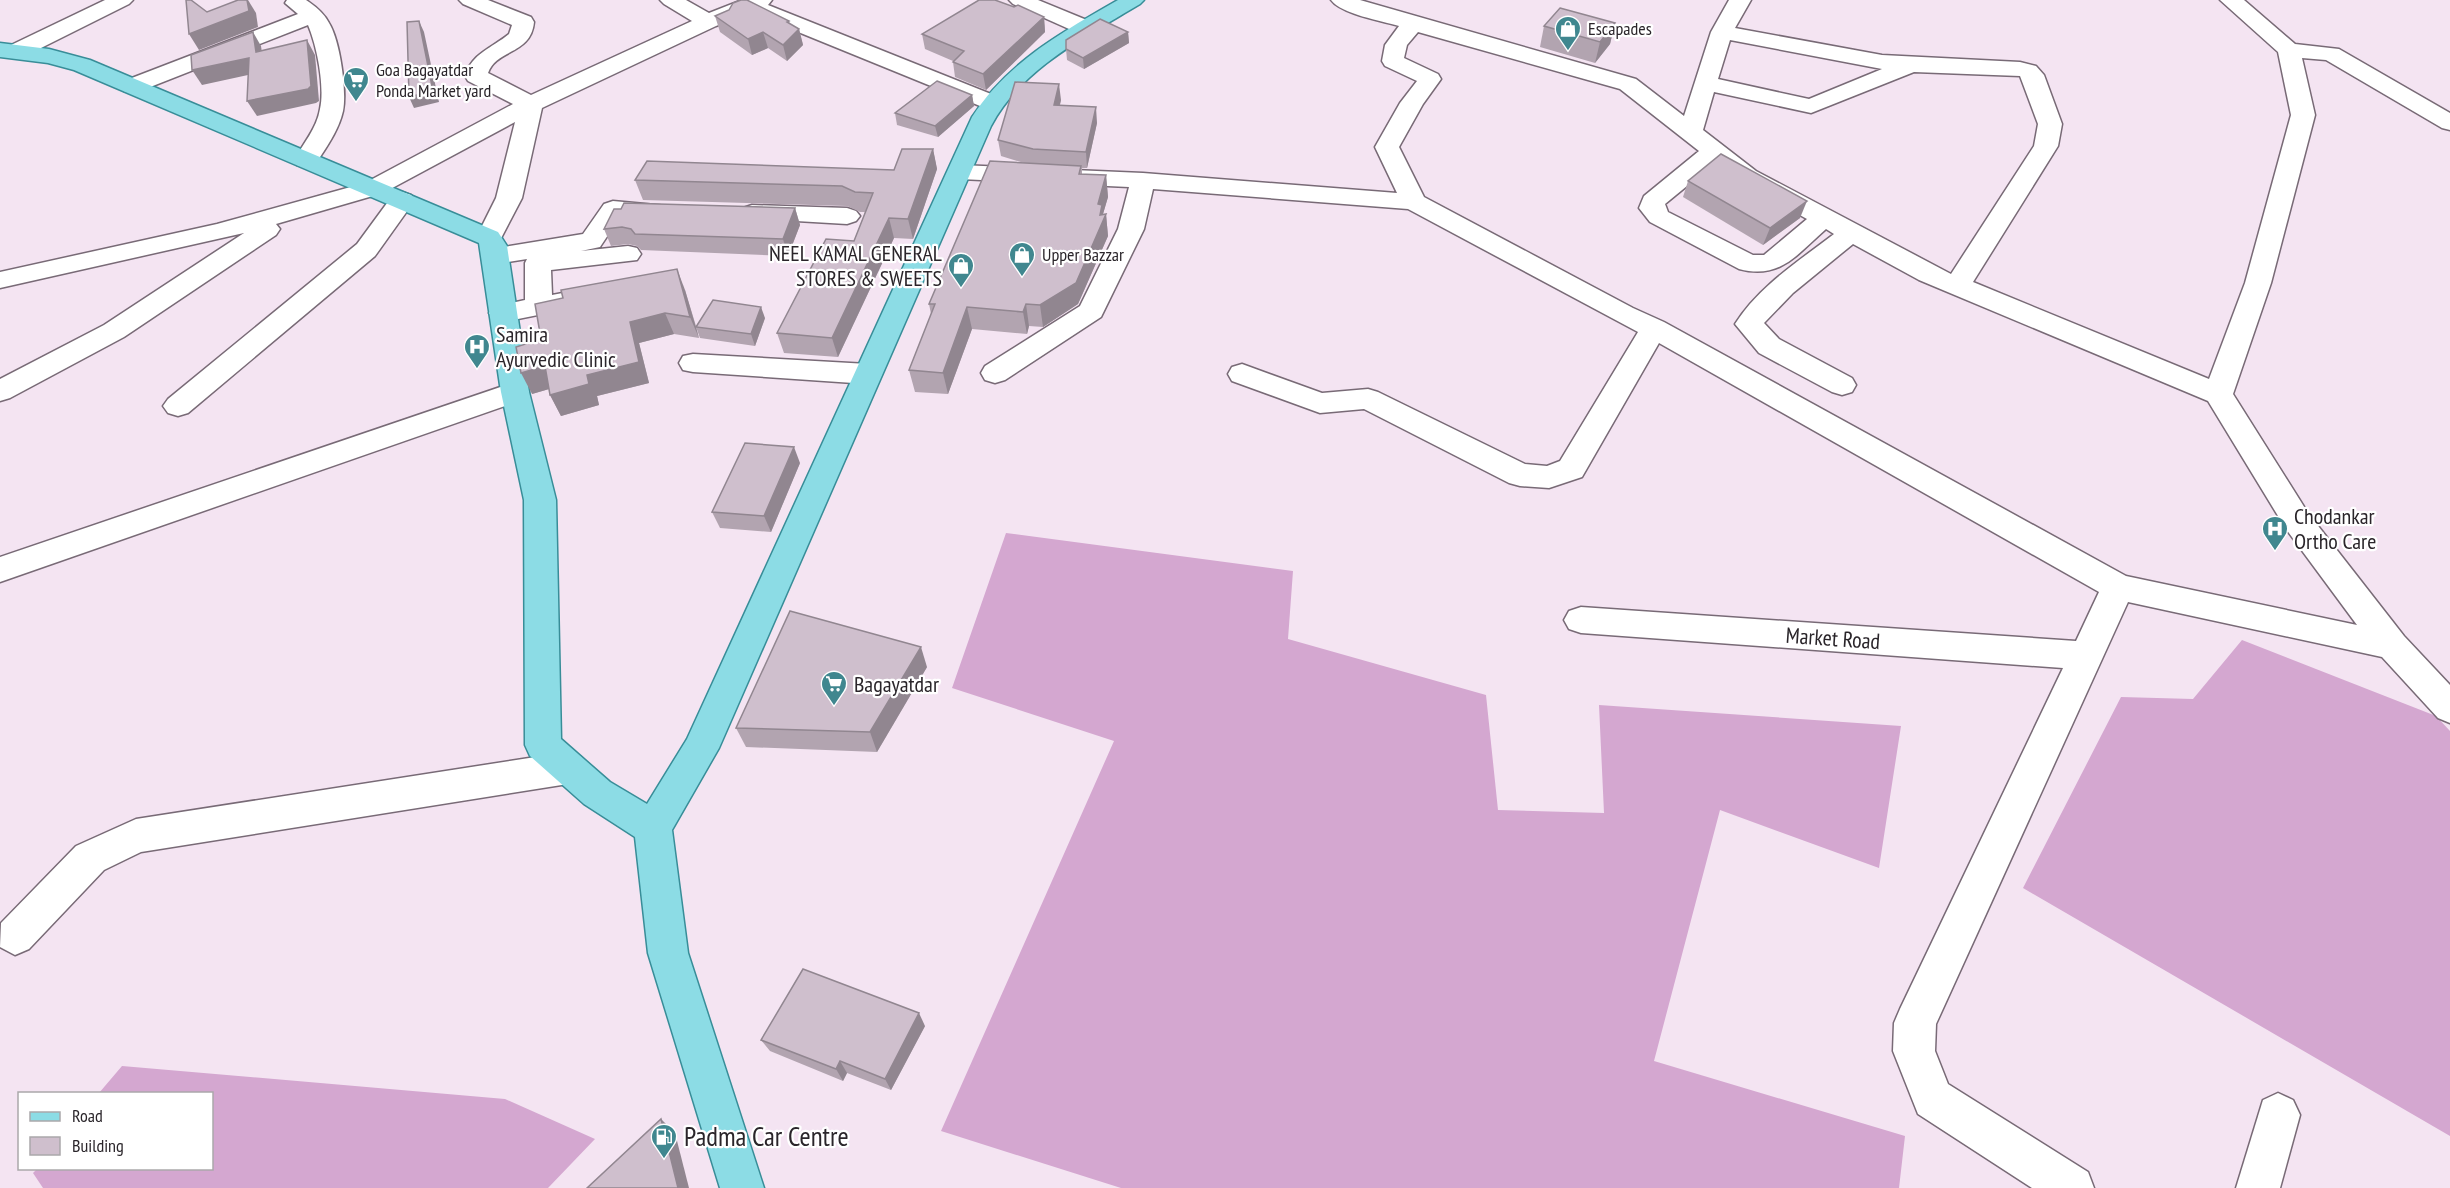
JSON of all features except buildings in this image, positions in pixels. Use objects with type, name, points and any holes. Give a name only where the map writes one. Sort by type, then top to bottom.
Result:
[{"type":"main road","points":[[742,1188],[668,953],[653,828],[701,748],[960,172],[973,136],[993,102],[1017,75],[1055,46],[1133,0]]},
{"type":"main road","points":[[8,51],[82,65],[374,188],[492,247],[515,392],[540,500],[543,745],[597,793],[653,828]]},
{"type":"street","points":[[8,51],[122,0]]},
{"type":"street","points":[[291,0],[304,8],[319,24],[327,49],[332,108],[323,131],[306,160]]},
{"type":"street","points":[[470,0],[523,22],[524,30],[518,40],[484,59],[477,69],[476,76],[531,104]]},
{"type":"street","points":[[671,0],[708,21]]},
{"type":"street","points":[[1020,0],[1086,28]]},
{"type":"street","points":[[1342,0],[1365,9],[1629,84],[1747,176],[1928,274],[2218,394],[2296,521],[2392,646],[2450,708]]},
{"type":"street","points":[[1690,132],[1722,32],[1740,0]]},
{"type":"street","points":[[2231,0],[2289,50],[2331,54],[2450,123]]},
{"type":"street","points":[[0,280],[221,231],[374,188],[531,104],[708,21],[755,2],[993,102]]},
{"type":"street","points":[[132,86],[311,16]]},
{"type":"street","points":[[1414,23],[1396,41],[1392,53],[1393,61],[1430,79],[1412,103],[1387,147],[1414,202]]},
{"type":"street","points":[[1722,32],[1911,65],[2028,71],[2033,75],[2050,124],[2046,146],[1957,286]]},
{"type":"street","points":[[2218,394],[2258,283],[2303,115],[2289,50]]},
{"type":"street","points":[[1706,83],[1811,106],[1911,65]]},
{"type":"street","points":[[531,104],[510,198],[492,247],[591,241],[613,209],[683,211]]},
{"type":"street","points":[[1714,151],[1653,201],[1652,208],[1659,217],[1732,256],[1748,263],[1761,265],[1770,263],[1823,218]]},
{"type":"street","points":[[960,172],[1143,180],[1414,202],[1623,314],[1654,328],[2118,587],[2392,646]]},
{"type":"street","points":[[994,373],[1091,311],[1131,229],[1143,180]]},
{"type":"street","points":[[178,406],[366,250],[402,201]]},
{"type":"street","points":[[0,391],[114,331],[298,209]]},
{"type":"street","points":[[730,213],[848,216]]},
{"type":"street","points":[[1842,385],[1769,346],[1749,324],[1758,311],[1777,294],[1851,233]]},
{"type":"street","points":[[539,305],[538,263],[628,254]]},
{"type":"street","points":[[503,313],[605,294]]},
{"type":"street","points":[[1242,375],[1320,404],[1368,399],[1520,475],[1549,477],[1571,469],[1654,328]]},
{"type":"street","points":[[693,363],[868,374]]},
{"type":"street","points":[[0,570],[515,392]]},
{"type":"street","points":[[2072,1188],[1933,1099],[1914,1051],[1915,1023],[2118,587]]},
{"type":"street","name":"Market Road","points":[[1581,620],[2086,656]]},
{"type":"street","points":[[15,936],[90,858],[136,836],[568,768]]},
{"type":"street","points":[[2258,1188],[2278,1115]]},
{"type":"shaded area","points":[[1006,533],[1293,571],[1288,639],[1486,695],[1498,810],[1604,813],[1599,705],[1901,726],[1879,868],[1720,810],[1654,1061],[1905,1136],[1899,1188],[1121,1188],[941,1131],[1114,741],[952,688]]},
{"type":"shaded area","points":[[2242,640],[2436,716],[2450,731],[2450,1136],[2023,888],[2121,697],[2193,699]]},
{"type":"shaded area","points":[[122,1066],[505,1099],[595,1139],[548,1188],[43,1188],[33,1173],[36,1170],[213,1170],[213,1092],[100,1092]]},
{"type":"place","name":"Escapades","points":[[1568,52]]},
{"type":"place","name":"Goa Bagayatdar Ponda Market yard","points":[[356,103]]},
{"type":"place","name":"Upper Bazzar","points":[[1022,278]]},
{"type":"place","name":"NEEL KAMAL GENERAL STORES & SWEETS","points":[[961,289]]},
{"type":"place","name":"Samira Ayurvedic Clinic","points":[[477,370]]},
{"type":"place","name":"Chodankar Ortho Care","points":[[2275,552]]},
{"type":"place","name":"Bagayatdar","points":[[834,707]]},
{"type":"place","name":"Padma Car Centre","points":[[664,1160]]}]
